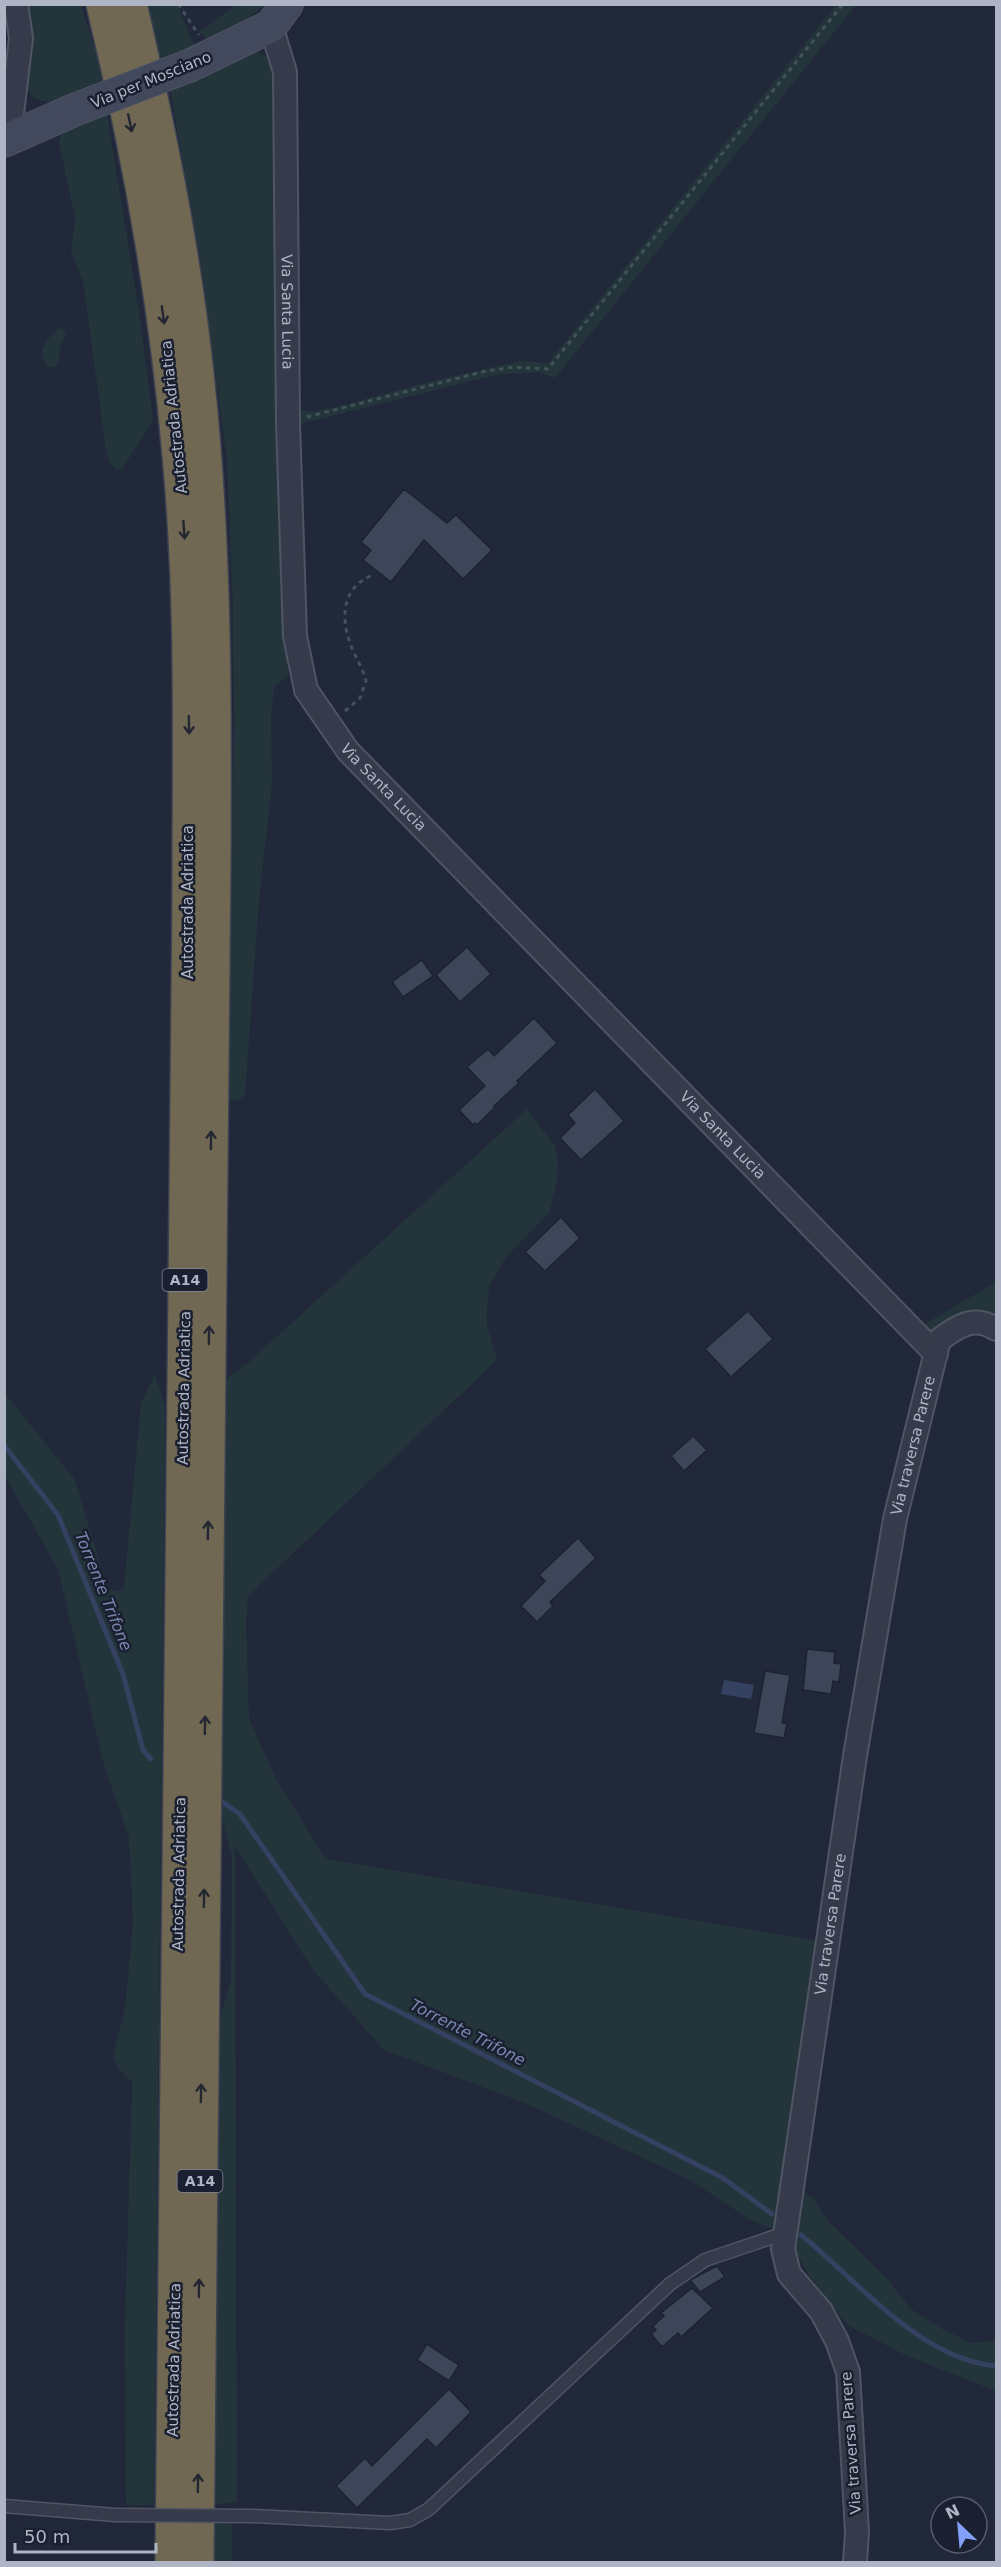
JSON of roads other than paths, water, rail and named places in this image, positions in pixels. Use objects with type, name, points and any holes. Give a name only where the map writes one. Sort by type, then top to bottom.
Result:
[{"type":"highway","name":"Autostrada Adriatica","points":[[103,4],[137,154],[154,255],[174,403],[186,558],[190,730],[189,899],[172,2562]]},
{"type":"highway","name":"Autostrada Adriatica","points":[[130,4],[164,160],[191,325],[204,447],[211,548],[215,717],[197,2562]]},
{"type":"main road","name":"Via per Mosciano","points":[[9,138],[203,60],[279,15]]},
{"type":"street","points":[[9,138],[21,38],[16,4]]},
{"type":"street","name":"Via Santa Lucia","points":[[279,15],[285,72],[288,422],[295,636],[306,690],[348,751],[936,1354]]},
{"type":"street","name":"Via traversa Parere","points":[[855,2562],[857,2532],[848,2372],[837,2341],[821,2311],[789,2274],[783,2248],[855,1756],[895,1519],[939,1340],[960,1324],[986,1323],[996,1329]]},
{"type":"lane","points":[[4,2506],[115,2515],[253,2517],[369,2523],[410,2520],[429,2509],[670,2284],[705,2260],[785,2233]]},
{"type":"water","points":[[724,1680],[754,1685],[751,1699],[721,1694]]},
{"type":"waterway","name":"Torrente Trifone","points":[[4,1445],[58,1515],[123,1674],[143,1750],[151,1759]]},
{"type":"waterway","name":"Torrente Trifone","points":[[218,1799],[240,1814],[365,1994],[723,2178],[772,2214]]},
{"type":"waterway","name":"Torrente Trifone","points":[[801,2235],[891,2315],[916,2334],[968,2360],[996,2366]]}]
